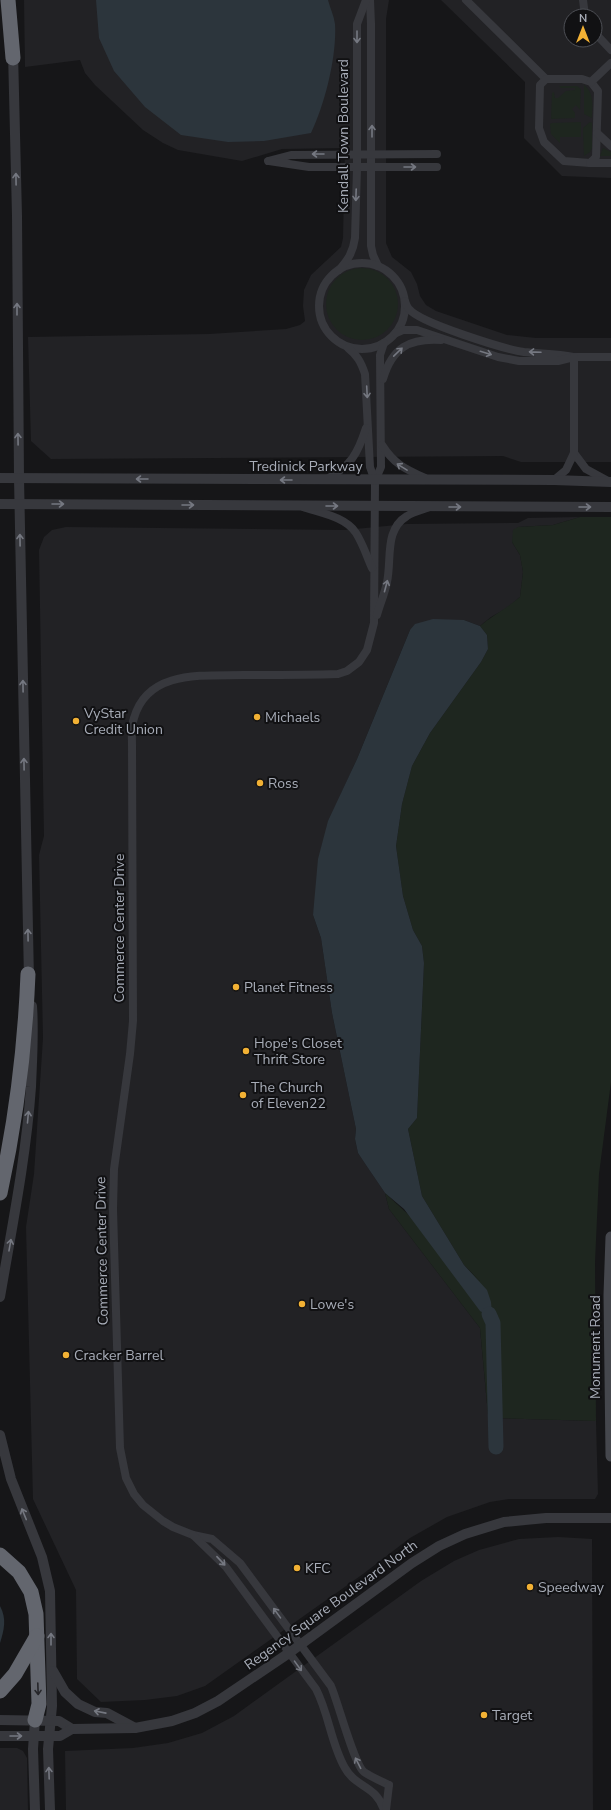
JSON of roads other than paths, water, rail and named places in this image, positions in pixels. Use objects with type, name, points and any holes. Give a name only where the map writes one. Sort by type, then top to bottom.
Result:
[{"type":"highway","points":[[8,0],[13,58]]},
{"type":"highway","points":[[0,1193],[16,1114],[21,1074],[28,974]]},
{"type":"highway","points":[[0,1555],[19,1572],[31,1592],[36,1614],[39,1704],[35,1720]]},
{"type":"highway","points":[[0,1691],[15,1674],[37,1636]]},
{"type":"main road","name":"Monument Road","points":[[611,1237],[609,1295],[611,1456]]},
{"type":"street","points":[[0,1297],[21,1181],[29,1116],[33,1019],[28,974],[19,504],[17,224],[12,0]]},
{"type":"street","name":"Kendall Town Boulevard","points":[[339,270],[350,257],[354,248],[357,168],[357,24],[366,0]]},
{"type":"street","name":"Kendall Town Boulevard","points":[[370,0],[372,24],[372,246],[373,255],[378,266]]},
{"type":"street","points":[[466,0],[546,79],[582,79],[591,82],[598,91],[598,133],[596,157],[590,162]]},
{"type":"street","points":[[603,42],[611,50]]},
{"type":"street","points":[[591,82],[611,63]]},
{"type":"street","points":[[546,79],[540,85],[539,128],[544,142],[564,161],[611,163]]},
{"type":"street","points":[[598,133],[611,146]]},
{"type":"street","points":[[437,154],[288,155],[268,161],[310,167],[437,167]]},
{"type":"street","points":[[574,357],[558,361],[519,361],[498,357],[417,330],[403,330],[396,333],[384,343],[365,349],[346,346],[327,332],[319,310],[320,298],[323,287],[330,277],[348,265],[358,263],[378,266],[388,272],[396,280],[402,290],[409,309],[422,318],[478,340],[524,352],[558,353],[574,357],[611,357]]},
{"type":"street","points":[[396,333],[402,323],[405,312],[405,301]]},
{"type":"street","points":[[381,386],[386,368],[397,351],[404,346],[416,341],[449,341]]},
{"type":"street","name":"Commerce Center Drive","points":[[384,343],[380,355],[381,467],[375,481],[374,506],[374,623],[367,650],[359,662],[347,671],[338,674],[200,676],[175,678],[163,683],[145,696],[134,717],[132,745],[132,1024],[130,1054],[117,1140],[113,1196],[120,1448],[126,1478],[134,1494],[143,1505],[163,1521],[193,1535],[212,1539],[240,1563],[331,1686],[356,1761],[363,1772],[388,1785]]},
{"type":"street","name":"Commerce Center Drive","points":[[346,346],[356,354],[363,368],[366,386],[370,467],[375,481]]},
{"type":"street","points":[[554,480],[566,470],[574,453],[574,357]]},
{"type":"street","points":[[325,480],[341,472],[352,461],[361,444],[368,424]]},
{"type":"street","points":[[381,444],[395,463],[405,470],[431,481]]},
{"type":"street","points":[[574,453],[586,469],[610,482]]},
{"type":"street","name":"Tredinick Parkway","points":[[0,478],[375,481],[554,480],[610,482]]},
{"type":"street","points":[[0,504],[611,507]]},
{"type":"street","points":[[300,506],[337,519],[352,528],[360,540],[374,572]]},
{"type":"street","points":[[374,623],[387,582],[390,543],[394,528],[408,515],[430,507]]},
{"type":"street","points":[[0,1435],[11,1479],[47,1574],[51,1608],[52,1668],[52,1706],[49,1736],[50,1810]]},
{"type":"street","name":"Regency Square Boulevard North","points":[[0,1736],[60,1736],[72,1730],[135,1728],[172,1721],[195,1713],[218,1701],[289,1653],[412,1562],[438,1546],[465,1534],[504,1522],[529,1519],[611,1518]]},
{"type":"street","name":"Commerce Center Drive","points":[[193,1535],[226,1567],[316,1689],[322,1701],[339,1756],[345,1769],[353,1778],[378,1796],[385,1810]]},
{"type":"street","points":[[52,1668],[65,1692],[78,1704],[95,1712],[107,1713],[135,1728]]},
{"type":"street","points":[[0,1720],[59,1721],[72,1730]]},
{"type":"street","points":[[35,1720],[33,1736],[35,1810]]},
{"type":"street","points":[[363,1785],[388,1785],[385,1810]]},
{"type":"waterway","points":[[489,1314],[493,1323],[496,1447]]},
{"type":"place","name":"Michaels","points":[[257,717]]},
{"type":"place","name":"VyStar Credit Union","points":[[76,721]]},
{"type":"place","name":"Ross","points":[[260,783]]},
{"type":"place","name":"Planet Fitness","points":[[236,987]]},
{"type":"place","name":"Hope's Closet Thrift Store","points":[[246,1051]]},
{"type":"place","name":"The Church of Eleven22","points":[[243,1095]]},
{"type":"place","name":"Lowe's","points":[[302,1304]]},
{"type":"place","name":"Cracker Barrel","points":[[66,1355]]},
{"type":"place","name":"KFC","points":[[297,1568]]},
{"type":"place","name":"Speedway","points":[[530,1587]]},
{"type":"place","name":"Target","points":[[484,1715]]}]
